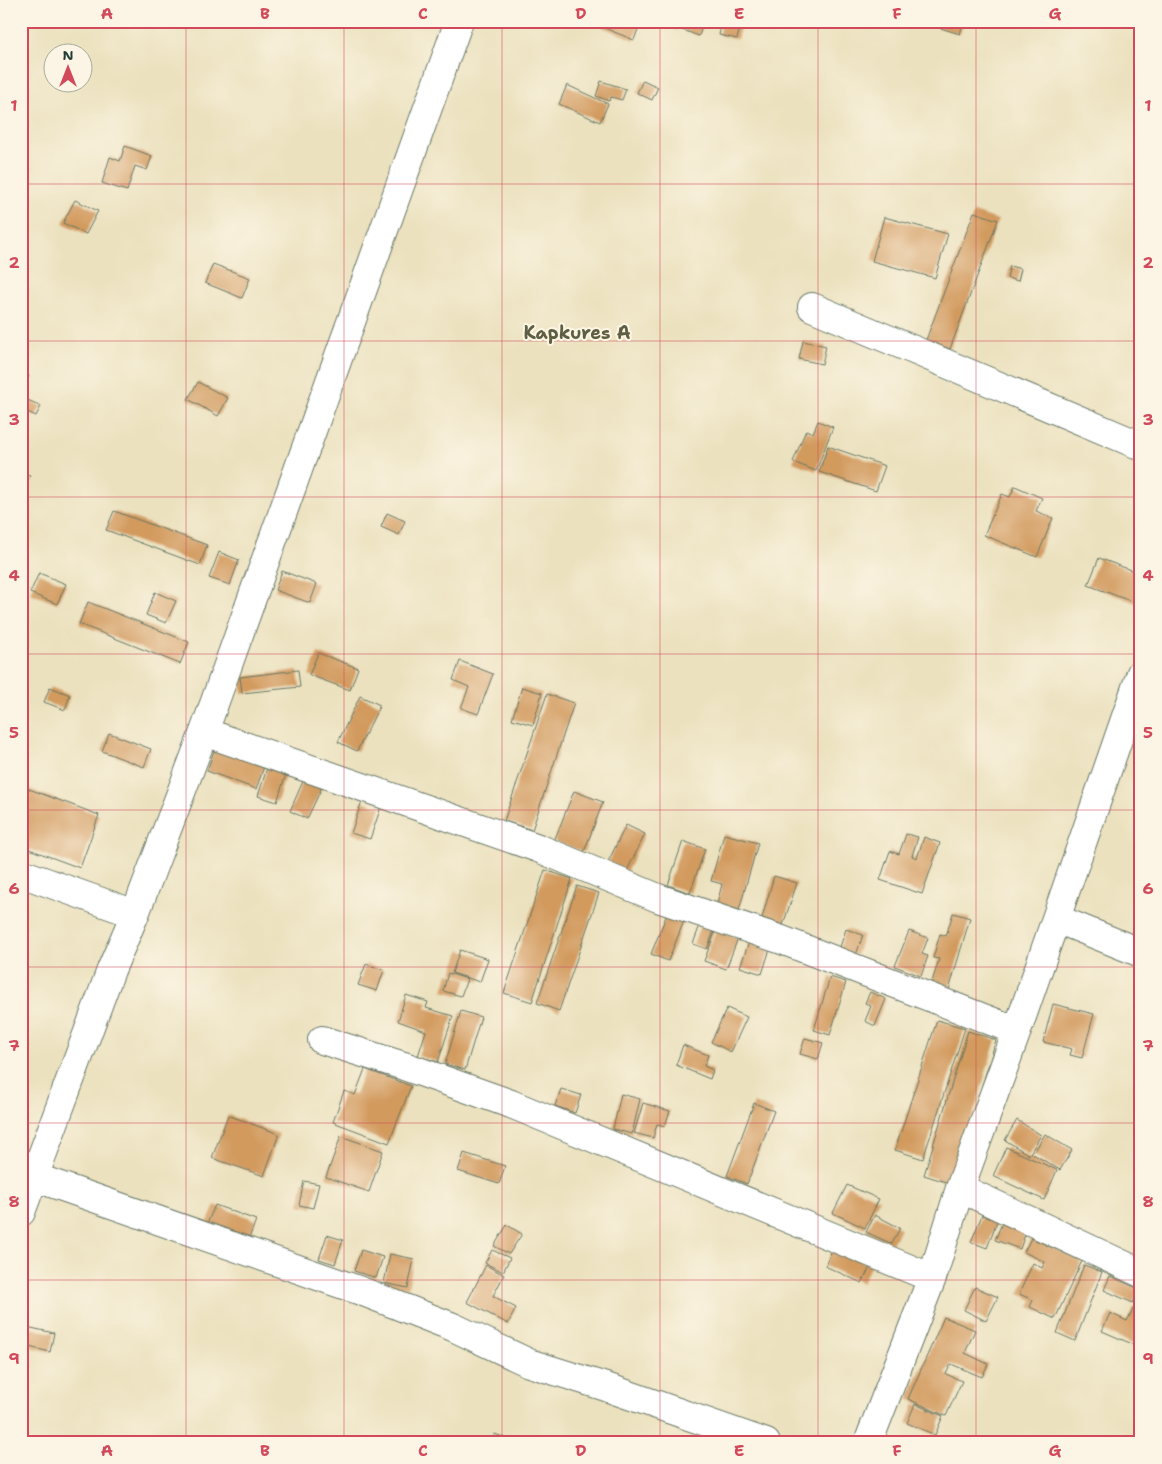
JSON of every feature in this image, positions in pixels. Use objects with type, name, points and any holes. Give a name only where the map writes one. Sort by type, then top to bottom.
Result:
[{"type":"street","points":[[21,1212],[111,970],[136,914],[204,732],[459,21]]},
{"type":"street","points":[[812,307],[1141,446]]},
{"type":"street","points":[[868,1443],[932,1278],[960,1188],[1017,1032],[1141,673]]},
{"type":"street","points":[[204,732],[538,848],[658,898],[782,940],[1017,1032]]},
{"type":"street","points":[[21,873],[136,914]]},
{"type":"street","points":[[1056,919],[1141,952]]},
{"type":"street","points":[[322,1040],[404,1066],[511,1104],[932,1278]]},
{"type":"street","points":[[34,1177],[361,1291],[453,1327],[529,1363],[606,1387],[766,1443]]},
{"type":"street","points":[[960,1188],[1141,1273]]},
{"type":"building","points":[[604,21],[641,21],[634,40],[602,27]]},
{"type":"building","points":[[655,21],[680,21],[677,30]]},
{"type":"building","points":[[683,21],[704,21],[699,36],[680,29]]},
{"type":"building","points":[[722,21],[742,21],[737,39],[719,35]]},
{"type":"building","points":[[917,21],[964,21],[960,34]]},
{"type":"building","points":[[643,80],[658,87],[652,100],[637,93]]},
{"type":"building","points":[[601,81],[626,89],[622,100],[611,97],[609,101],[596,96]]},
{"type":"building","points":[[567,85],[608,104],[600,122],[559,104]]},
{"type":"building","points":[[125,146],[152,156],[147,170],[135,166],[127,191],[102,183],[110,157],[120,161]]},
{"type":"building","points":[[75,200],[98,211],[86,234],[63,223]]},
{"type":"building","points":[[974,212],[998,220],[950,349],[926,340]]},
{"type":"building","points":[[884,217],[948,234],[935,278],[872,261]]},
{"type":"building","points":[[213,264],[250,278],[242,298],[205,283]]},
{"type":"building","points":[[1010,266],[1021,269],[1018,281],[1007,278]]},
{"type":"building","points":[[803,341],[826,346],[822,364],[799,359]]},
{"type":"building","points":[[21,372],[29,376],[23,387],[21,386]]},
{"type":"building","points":[[198,382],[228,398],[218,416],[188,399]]},
{"type":"building","points":[[21,397],[41,406],[36,416],[21,409]]},
{"type":"building","points":[[818,421],[833,427],[816,471],[793,462],[806,430],[813,433]]},
{"type":"building","points":[[828,446],[885,466],[876,491],[819,472]]},
{"type":"building","points":[[21,472],[30,476],[21,494]]},
{"type":"building","points":[[1015,486],[1042,498],[1036,511],[1053,518],[1037,557],[984,535],[1002,494],[1010,497]]},
{"type":"building","points":[[114,511],[207,545],[200,565],[106,530]]},
{"type":"building","points":[[387,513],[405,521],[399,535],[381,527]]},
{"type":"building","points":[[219,552],[239,560],[230,585],[209,578]]},
{"type":"building","points":[[1099,558],[1141,574],[1141,605],[1088,585]]},
{"type":"building","points":[[282,571],[317,584],[310,603],[275,590]]},
{"type":"building","points":[[39,573],[66,584],[57,604],[30,593]]},
{"type":"building","points":[[155,592],[176,601],[166,623],[146,615]]},
{"type":"building","points":[[88,602],[189,642],[180,664],[79,624]]},
{"type":"building","points":[[318,653],[358,668],[350,690],[309,675]]},
{"type":"building","points":[[460,661],[493,674],[478,714],[461,708],[469,687],[453,680]]},
{"type":"building","points":[[298,670],[300,687],[242,693],[240,677]]},
{"type":"building","points":[[50,687],[70,695],[65,710],[44,702]]},
{"type":"building","points":[[522,687],[542,693],[533,725],[512,719]]},
{"type":"building","points":[[547,694],[574,703],[532,830],[504,821]]},
{"type":"building","points":[[360,696],[380,705],[357,751],[338,742]]},
{"type":"building","points":[[109,733],[151,749],[144,767],[102,751]]},
{"type":"building","points":[[216,745],[265,764],[256,789],[207,771]]},
{"type":"building","points":[[268,765],[287,771],[277,802],[258,796]]},
{"type":"building","points":[[304,779],[322,787],[307,819],[290,811]]},
{"type":"building","points":[[21,786],[99,815],[80,868],[21,846]]},
{"type":"building","points":[[574,791],[603,802],[584,852],[554,841]]},
{"type":"building","points":[[362,801],[381,807],[370,839],[351,833]]},
{"type":"building","points":[[626,825],[645,834],[627,871],[608,862]]},
{"type":"building","points":[[724,834],[758,843],[739,910],[717,904],[722,884],[711,881]]},
{"type":"building","points":[[906,834],[918,837],[912,856],[917,858],[924,837],[940,843],[922,894],[880,880],[890,851],[899,854]]},
{"type":"building","points":[[683,841],[705,849],[690,893],[668,885]]},
{"type":"building","points":[[545,870],[572,879],[532,1002],[504,993]]},
{"type":"building","points":[[774,876],[797,883],[783,925],[762,918]]},
{"type":"building","points":[[577,886],[599,893],[559,1011],[537,1003]]},
{"type":"building","points":[[953,913],[970,918],[949,990],[931,985],[939,959],[933,958],[940,934],[946,936]]},
{"type":"building","points":[[667,914],[684,921],[668,961],[651,954]]},
{"type":"building","points":[[700,925],[714,931],[707,949],[693,944]]},
{"type":"building","points":[[846,929],[863,935],[856,955],[839,950]]},
{"type":"building","points":[[716,930],[738,938],[726,969],[704,961]]},
{"type":"building","points":[[909,931],[928,938],[922,954],[928,956],[921,976],[895,966]]},
{"type":"building","points":[[749,942],[770,949],[762,974],[740,967]]},
{"type":"building","points":[[460,950],[488,959],[480,982],[452,973]]},
{"type":"building","points":[[366,964],[384,970],[377,991],[358,985]]},
{"type":"building","points":[[448,973],[467,979],[461,996],[443,991]]},
{"type":"building","points":[[830,977],[846,982],[830,1035],[814,1030]]},
{"type":"building","points":[[870,992],[886,999],[875,1026],[865,1021],[871,1006],[865,1003]]},
{"type":"building","points":[[406,995],[428,1002],[426,1008],[453,1016],[438,1062],[418,1056],[426,1031],[398,1021]]},
{"type":"building","points":[[1053,1004],[1094,1014],[1082,1058],[1070,1055],[1072,1049],[1043,1042]]},
{"type":"building","points":[[727,1008],[747,1017],[731,1052],[711,1042]]},
{"type":"building","points":[[461,1011],[481,1017],[465,1070],[445,1064]]},
{"type":"building","points":[[937,1020],[965,1028],[923,1159],[895,1150]]},
{"type":"building","points":[[968,1031],[996,1040],[952,1184],[924,1175]]},
{"type":"building","points":[[805,1038],[823,1043],[818,1059],[800,1054]]},
{"type":"building","points":[[683,1045],[708,1055],[704,1066],[713,1070],[710,1079],[676,1065]]},
{"type":"building","points":[[365,1069],[411,1086],[389,1143],[333,1122],[344,1091],[355,1095]]},
{"type":"building","points":[[561,1089],[581,1095],[575,1113],[555,1106]]},
{"type":"building","points":[[621,1094],[640,1099],[632,1134],[613,1129]]},
{"type":"building","points":[[643,1103],[670,1111],[665,1126],[657,1124],[653,1138],[634,1133]]},
{"type":"building","points":[[754,1103],[774,1111],[747,1184],[727,1176]]},
{"type":"building","points":[[228,1115],[279,1134],[264,1176],[212,1158]]},
{"type":"building","points":[[1017,1120],[1041,1135],[1029,1155],[1005,1140]]},
{"type":"building","points":[[1045,1134],[1072,1150],[1060,1170],[1033,1154]]},
{"type":"building","points":[[341,1136],[383,1151],[369,1192],[326,1177]]},
{"type":"building","points":[[1006,1147],[1057,1170],[1044,1200],[993,1176]]},
{"type":"building","points":[[464,1153],[505,1166],[499,1184],[458,1171]]},
{"type":"building","points":[[304,1181],[319,1184],[313,1208],[299,1205]]},
{"type":"building","points":[[847,1185],[879,1199],[865,1228],[833,1213]]},
{"type":"building","points":[[215,1205],[256,1220],[248,1241],[206,1226]]},
{"type":"building","points":[[875,1215],[900,1228],[892,1244],[866,1232]]},
{"type":"building","points":[[982,1215],[997,1221],[987,1248],[971,1242]]},
{"type":"building","points":[[1002,1223],[1026,1232],[1020,1249],[995,1240]]},
{"type":"building","points":[[507,1225],[522,1234],[509,1254],[494,1246]]},
{"type":"building","points":[[327,1235],[343,1240],[335,1264],[319,1259]]},
{"type":"building","points":[[1031,1238],[1082,1261],[1055,1319],[1030,1307],[1033,1300],[1019,1294],[1033,1263],[1042,1268],[1045,1262],[1024,1252]]},
{"type":"building","points":[[833,1248],[871,1265],[862,1283],[825,1266]]},
{"type":"building","points":[[361,1250],[383,1257],[376,1278],[354,1271]]},
{"type":"building","points":[[492,1250],[510,1258],[503,1272],[485,1263]]},
{"type":"building","points":[[390,1254],[414,1259],[408,1288],[384,1283]]},
{"type":"building","points":[[486,1265],[504,1275],[493,1296],[516,1308],[508,1324],[467,1302]]},
{"type":"building","points":[[1084,1265],[1102,1272],[1075,1341],[1057,1333]]},
{"type":"building","points":[[1110,1276],[1139,1289],[1133,1303],[1104,1290]]},
{"type":"building","points":[[975,1287],[998,1297],[986,1321],[964,1310]]},
{"type":"building","points":[[1134,1307],[1141,1310],[1141,1337],[1137,1346],[1102,1331],[1110,1313],[1127,1321]]},
{"type":"building","points":[[944,1317],[975,1330],[965,1353],[988,1364],[982,1377],[951,1364],[946,1374],[962,1381],[946,1416],[908,1399]]},
{"type":"building","points":[[22,1326],[54,1333],[50,1352],[21,1345]]},
{"type":"building","points":[[915,1404],[943,1416],[935,1435],[907,1423]]},
{"type":"building","points":[[495,1434],[517,1443],[491,1443]]},
{"type":"district","name":"Kapkures A","points":[[577,333]]}]
